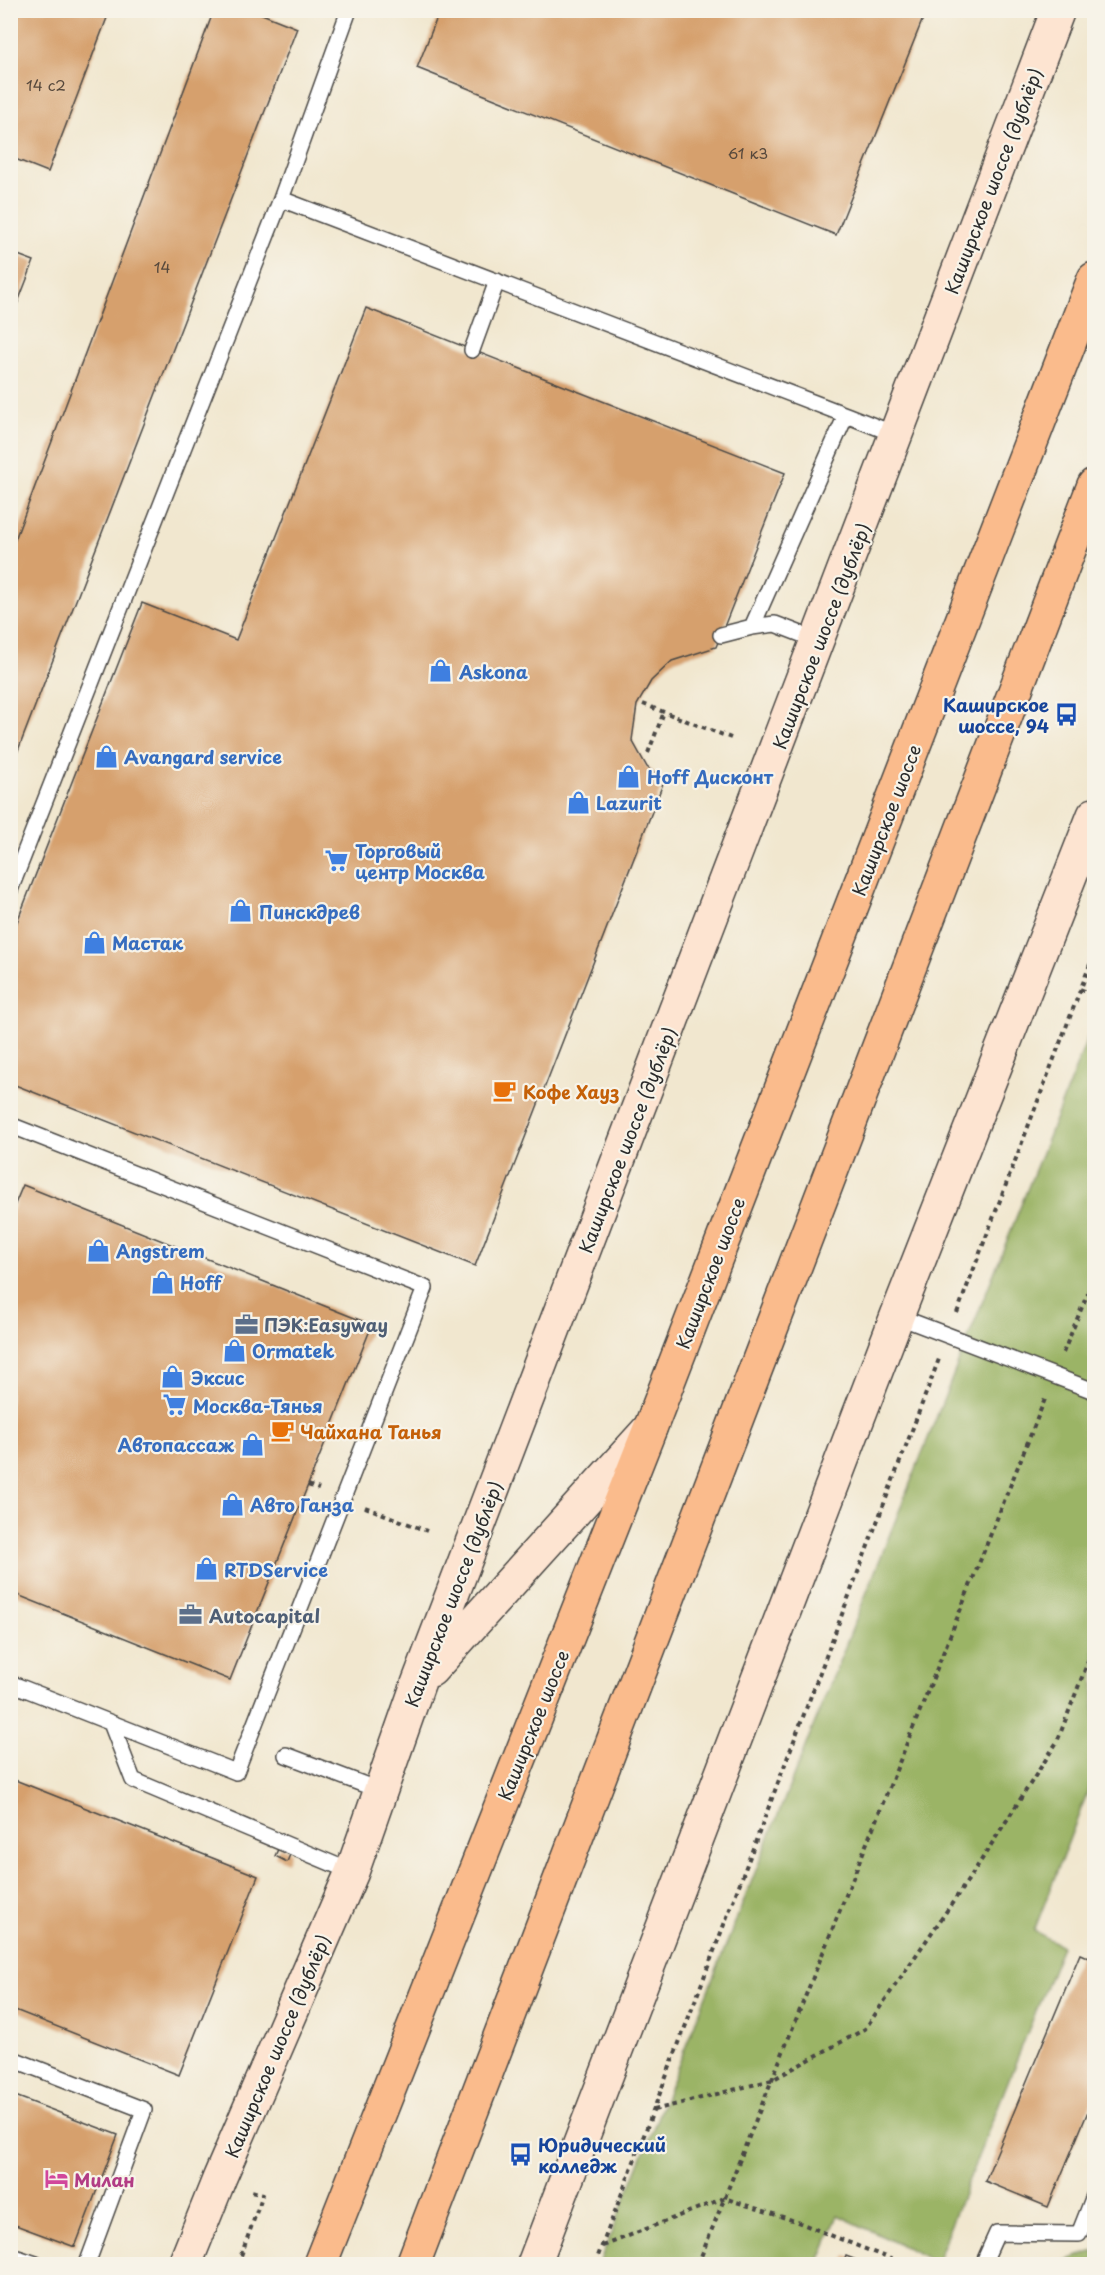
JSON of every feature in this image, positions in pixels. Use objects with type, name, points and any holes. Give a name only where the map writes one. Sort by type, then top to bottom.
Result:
[{"type":"main road","name":"Каширское шоссе (дублёр)","points":[[185,2265],[220,2177],[352,1872],[418,1684],[819,641],[1058,10]]},
{"type":"main road","name":"Каширское шоссе","points":[[320,2265],[651,1426],[1095,279]]},
{"type":"main road","points":[[413,2265],[1095,485]]},
{"type":"main road","points":[[534,2265],[897,1316],[1095,815]]},
{"type":"main road","points":[[418,1684],[651,1426]]},
{"type":"lane","points":[[10,890],[281,199],[349,10]]},
{"type":"lane","points":[[281,199],[897,435]]},
{"type":"lane","points":[[472,351],[497,281]]},
{"type":"lane","points":[[752,627],[846,415]]},
{"type":"lane","points":[[721,635],[775,624],[819,641]]},
{"type":"lane","points":[[10,1125],[425,1288],[236,1772],[10,1683]]},
{"type":"lane","points":[[897,1316],[1095,1391]]},
{"type":"lane","points":[[111,1722],[133,1780],[352,1872]]},
{"type":"lane","points":[[286,1755],[381,1791]]},
{"type":"lane","points":[[10,2058],[144,2110],[87,2265]]},
{"type":"lane","points":[[982,2265],[997,2233],[1079,2234],[1095,2196]]},
{"type":"lane","points":[[10,2258],[18,2258],[36,2265]]},
{"type":"path","points":[[644,704],[731,738]]},
{"type":"path","points":[[648,753],[664,712]]},
{"type":"path","points":[[595,2265],[1095,954]]},
{"type":"path","points":[[1080,989],[1095,995]]},
{"type":"path","points":[[698,2265],[1054,1375],[1095,1278]]},
{"type":"path","points":[[356,1504],[427,1531]]},
{"type":"path","points":[[654,2110],[772,2080],[865,2029],[973,1873],[1057,1742],[1095,1646]]},
{"type":"path","points":[[238,2265],[263,2194]]},
{"type":"path","points":[[602,2246],[724,2198],[795,2221],[903,2265]]},
{"type":"green space","points":[[1094,1022],[1094,1775],[1034,1931],[1062,1946],[936,2262],[838,2215],[818,2264],[599,2264]]},
{"type":"green space","points":[[1094,2251],[1094,2264],[1056,2264]]},
{"type":"building","points":[[10,10],[110,10],[48,172],[10,157]]},
{"type":"building","points":[[214,10],[252,10],[297,28],[10,771],[10,553]]},
{"type":"building","points":[[440,10],[926,11],[836,235],[417,68]]},
{"type":"building","points":[[10,252],[34,261],[11,320],[10,320]]},
{"type":"building","name":"Торговый центр Москва","points":[[366,308],[785,473],[716,647],[672,661],[651,681],[637,705],[632,740],[647,767],[664,781],[475,1266],[10,1083],[10,940],[142,603],[236,640]]},
{"type":"building","name":"Москва-Тянья","points":[[23,1185],[372,1325],[230,1680],[10,1592],[10,1216]]},
{"type":"building","points":[[10,1778],[258,1876],[179,2075],[10,2008]]},
{"type":"building","points":[[279,1847],[291,1852],[287,1862],[275,1856]]},
{"type":"building","points":[[1080,1954],[1094,1960],[1094,2097],[1048,2207],[985,2181]]},
{"type":"building","name":"Милан","points":[[10,2094],[118,2135],[75,2247],[10,2223]]},
{"type":"building","points":[[846,2256],[867,2264],[843,2264]]},
{"type":"place","name":"Askona","points":[[441,671]]},
{"type":"place","name":"Каширское шоссе, 94","points":[[1067,714]]},
{"type":"place","name":"Avangard service","points":[[106,756]]},
{"type":"place","name":"Hoff Дисконт","points":[[629,776]]},
{"type":"place","name":"Lazurit","points":[[578,802]]},
{"type":"place","name":"Торговый центр Москва","points":[[337,860]]},
{"type":"place","name":"Пинскдрев","points":[[241,911]]},
{"type":"place","name":"Мастак","points":[[94,942]]},
{"type":"place","name":"Кофе Хауз","points":[[505,1091]]},
{"type":"place","name":"Angstrem","points":[[98,1250]]},
{"type":"place","name":"Hoff","points":[[162,1282]]},
{"type":"place","name":"ПЭК:Easyway","points":[[246,1324]]},
{"type":"place","name":"Ormatek","points":[[234,1350]]},
{"type":"place","name":"Эксис","points":[[173,1377]]},
{"type":"place","name":"Москва-Тянья","points":[[175,1405]]},
{"type":"place","name":"Чайхана Танья","points":[[282,1431]]},
{"type":"place","name":"Автопассаж","points":[[252,1444]]},
{"type":"place","name":"Авто Ганза","points":[[232,1504]]},
{"type":"place","name":"RTDService","points":[[206,1569]]},
{"type":"place","name":"Autocapital","points":[[191,1615]]},
{"type":"place","name":"Юридический колледж","points":[[520,2154]]},
{"type":"place","name":"Милан","points":[[56,2179]]}]
